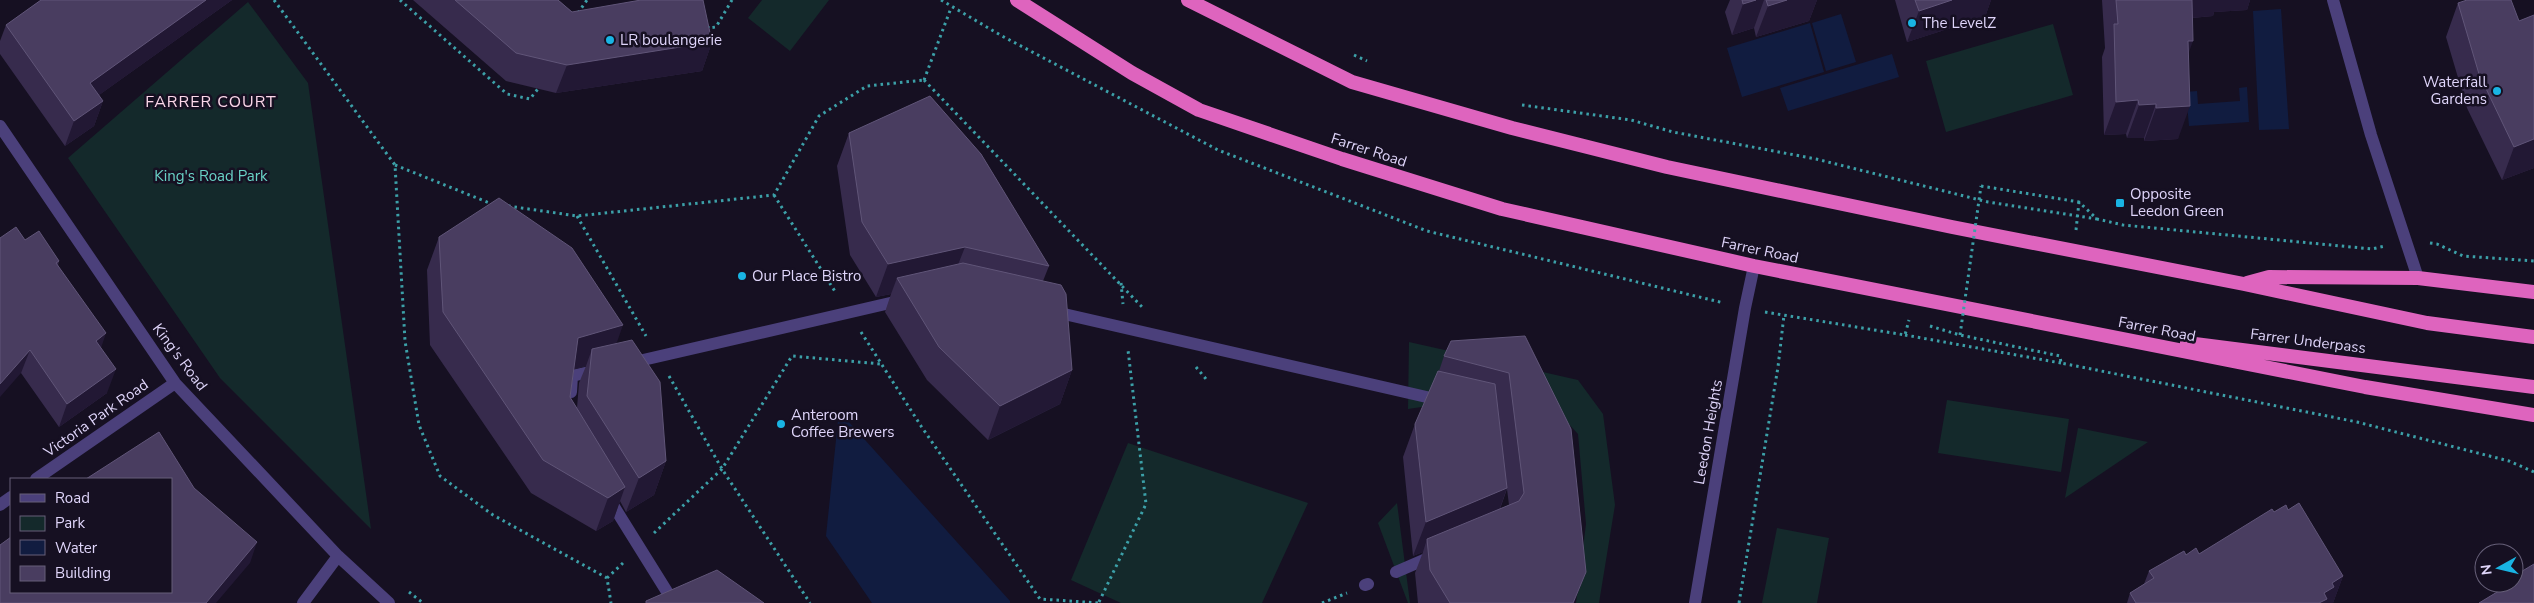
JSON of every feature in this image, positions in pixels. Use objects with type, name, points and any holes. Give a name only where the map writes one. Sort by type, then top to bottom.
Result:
[{"type":"highway","name":"Farrer Road","points":[[1017,0],[1132,73],[1198,110],[1342,159],[1502,209],[1754,266],[2365,387],[2534,415]]},
{"type":"highway","points":[[1188,0],[1352,82],[1512,128],[1667,167],[2020,241],[2244,284],[2427,323],[2534,337]]},
{"type":"highway","points":[[2244,284],[2269,277],[2418,278],[2534,292]]},
{"type":"highway","name":"Farrer Underpass","points":[[2077,330],[2534,387]]},
{"type":"street","points":[[2332,0],[2371,136],[2418,278]]},
{"type":"street","name":"King's Road","points":[[0,126],[175,383],[338,556],[389,603]]},
{"type":"street","name":"Leedon Heights","points":[[1695,603],[1745,308],[1754,266]]},
{"type":"street","points":[[569,404],[572,376],[912,297]]},
{"type":"street","points":[[1038,308],[1461,404]]},
{"type":"street","name":"Victoria Park Road","points":[[37,478],[175,383]]},
{"type":"street","points":[[602,488],[674,603]]},
{"type":"street","points":[[1396,572],[1441,553]]},
{"type":"street","points":[[303,603],[338,556]]},
{"type":"path","points":[[274,0],[396,165],[490,204],[577,216],[774,195]]},
{"type":"path","points":[[400,0],[507,94],[530,99],[542,82]]},
{"type":"path","points":[[576,16],[587,0]]},
{"type":"path","points":[[707,20],[708,28],[716,27],[732,0]]},
{"type":"path","points":[[924,80],[952,8]]},
{"type":"path","points":[[1348,53],[1374,64]]},
{"type":"path","points":[[774,195],[819,116],[867,86],[924,80]]},
{"type":"path","points":[[924,80],[1147,312]]},
{"type":"path","points":[[1518,104],[1631,120],[1673,132],[1816,159],[1988,202],[2097,219],[2123,225],[2372,249],[2406,241],[2437,244],[2462,256],[2534,261]]},
{"type":"path","points":[[396,165],[406,342],[419,425],[440,476],[493,515],[607,578]]},
{"type":"path","points":[[1960,335],[1982,186],[2079,202],[2097,219]]},
{"type":"path","points":[[774,195],[840,300]]},
{"type":"path","points":[[577,216],[650,343]]},
{"type":"path","points":[[1120,282],[1124,312]]},
{"type":"path","points":[[1745,308],[2061,363],[2357,422],[2509,461],[2534,472]]},
{"type":"path","points":[[1739,603],[1778,367],[1784,315]]},
{"type":"path","points":[[1905,335],[1908,320],[1917,322]]},
{"type":"path","points":[[856,324],[1040,599],[1099,602],[1146,504],[1127,340]]},
{"type":"path","points":[[1925,325],[1960,335],[2060,356],[2061,363]]},
{"type":"path","points":[[650,537],[722,469],[792,356],[881,364]]},
{"type":"path","points":[[1193,364],[1206,379]]},
{"type":"path","points":[[664,368],[722,469],[810,603]]},
{"type":"path","points":[[607,578],[628,558]]},
{"type":"path","points":[[607,578],[611,603]]},
{"type":"green space","points":[[762,0],[829,0],[790,51],[748,18]]},
{"type":"green space","name":"King's Road Park","points":[[248,2],[308,83],[371,529],[220,378],[68,158]]},
{"type":"green space","points":[[2053,24],[2073,95],[1946,132],[1926,61]]},
{"type":"green space","points":[[1409,342],[1578,380],[1603,414],[1615,505],[1599,603],[1576,603],[1586,524],[1578,434],[1537,390],[1408,409]]},
{"type":"green space","points":[[1947,400],[2069,419],[2061,472],[1938,453]]},
{"type":"green space","points":[[2078,428],[2148,442],[2065,498]]},
{"type":"green space","points":[[1128,443],[1308,503],[1262,603],[1121,603],[1071,580]]},
{"type":"green space","points":[[1397,503],[1410,603],[1408,603],[1378,523]]},
{"type":"green space","points":[[1777,528],[1829,538],[1817,603],[1762,603]]},
{"type":"water","points":[[2281,9],[2289,129],[2259,130],[2253,11]]},
{"type":"water","points":[[1841,14],[1856,62],[1826,71],[1812,23]]},
{"type":"water","points":[[1810,23],[1824,72],[1742,97],[1727,48]]},
{"type":"water","points":[[1892,54],[1899,77],[1788,111],[1780,88]]},
{"type":"water","points":[[2247,87],[2249,122],[2189,126],[2186,92],[2197,91],[2198,104],[2240,101],[2239,88]]},
{"type":"water","points":[[839,411],[1010,603],[872,603],[826,536]]},
{"type":"building","points":[[41,0],[206,0],[90,83],[103,101],[74,121],[6,25]]},
{"type":"building","points":[[455,0],[558,0],[572,12],[641,0],[703,0],[712,42],[567,65],[516,53]]},
{"type":"building","points":[[1742,0],[1756,0],[1743,4]]},
{"type":"building","points":[[1766,0],[1787,0],[1768,6]]},
{"type":"building","points":[[1915,0],[1952,0],[1919,11]]},
{"type":"building","points":[[2116,0],[2192,0],[2193,41],[2188,41],[2190,106],[2156,108],[2156,104],[2139,105],[2138,100],[2116,102],[2114,24],[2118,24]]},
{"type":"building","points":[[2467,0],[2511,0],[2519,21],[2534,15],[2534,139],[2514,147],[2479,74],[2458,3]]},
{"type":"building","points":[[930,96],[981,154],[1049,266],[965,247],[888,264],[862,222],[849,133]]},
{"type":"building","points":[[499,198],[572,248],[623,325],[578,338],[570,397],[625,487],[608,498],[543,460],[443,312],[439,237]]},
{"type":"building","points":[[16,227],[25,240],[39,231],[59,261],[56,263],[106,333],[96,341],[116,369],[67,404],[30,350],[0,384],[0,238]]},
{"type":"building","points":[[963,263],[1061,285],[1066,294],[1072,370],[1000,406],[939,347],[897,278]]},
{"type":"building","points":[[1525,336],[1571,429],[1586,572],[1573,603],[1450,603],[1430,570],[1427,539],[1519,501],[1524,493],[1509,373],[1444,356],[1451,341]]},
{"type":"building","points":[[632,340],[660,382],[666,461],[639,478],[587,396],[592,349]]},
{"type":"building","points":[[1438,371],[1495,384],[1507,488],[1426,522],[1415,424]]},
{"type":"building","points":[[159,432],[194,488],[257,542],[206,603],[0,603],[0,545],[10,538],[10,593],[172,593],[172,478],[88,478]]},
{"type":"building","points":[[2299,503],[2343,576],[2332,583],[2334,587],[2324,593],[2327,599],[2319,603],[2136,603],[2130,593],[2154,578],[2149,571],[2184,551],[2186,555],[2196,548],[2199,554],[2272,509],[2274,512],[2286,505],[2288,510]]},
{"type":"building","points":[[2534,564],[2534,603],[2479,603],[2496,593],[2524,593],[2524,570]]},
{"type":"building","points":[[717,570],[764,603],[646,603],[646,601]]},
{"type":"place","name":"The LevelZ","points":[[1912,23]]},
{"type":"place","name":"LR boulangerie","points":[[610,40]]},
{"type":"place","name":"Waterfall Gardens","points":[[2497,91]]},
{"type":"place","name":"Opposite Leedon Green","points":[[2120,203]]},
{"type":"place","name":"Our Place Bistro","points":[[742,276]]},
{"type":"place","name":"Anteroom Coffee Brewers","points":[[781,424]]},
{"type":"district","name":"FARRER COURT","points":[[211,101]]}]
